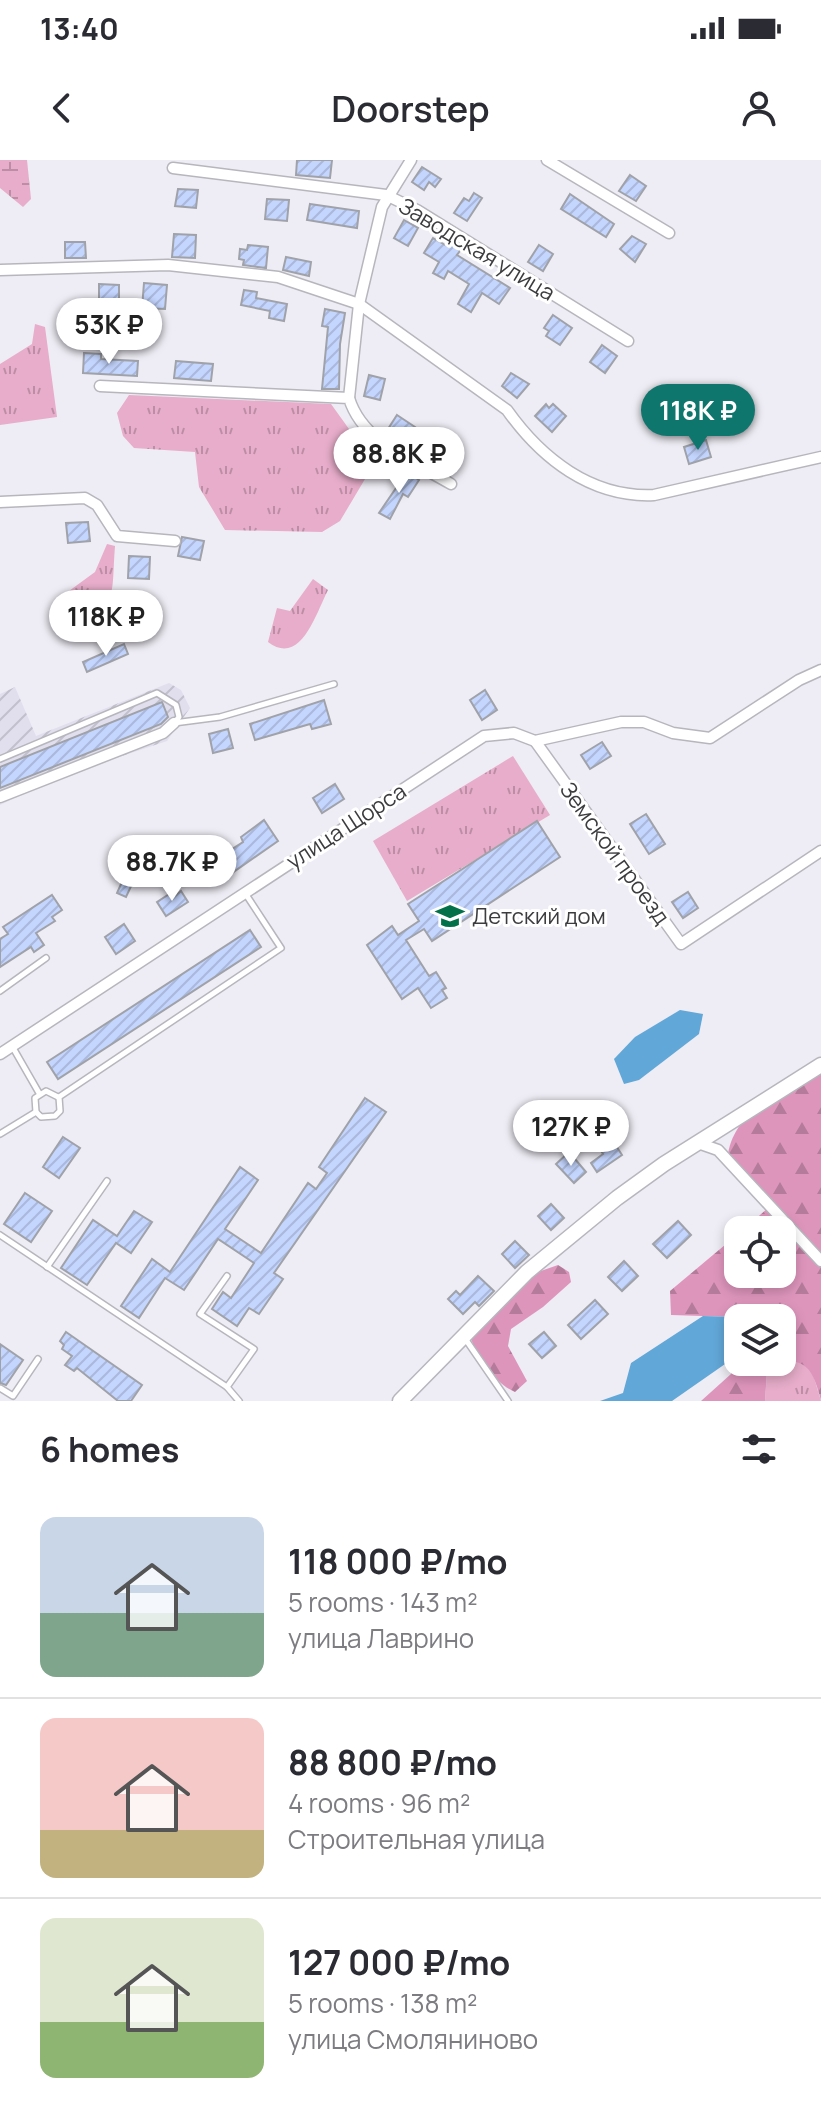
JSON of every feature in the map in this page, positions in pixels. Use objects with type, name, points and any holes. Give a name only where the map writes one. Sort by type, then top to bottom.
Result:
[{"type":"main road","points":[[400,1401],[527,1272],[617,1198],[821,1065]]},
{"type":"street","points":[[411,160],[386,195],[359,304],[349,398],[354,415],[378,441],[451,484]]},
{"type":"street","points":[[547,160],[669,233]]},
{"type":"street","name":"Заводская улица","points":[[173,168],[386,195],[417,210],[628,341]]},
{"type":"street","points":[[0,270],[168,265],[278,277],[359,304],[507,410],[524,434],[577,478],[630,493],[654,495],[821,457]]},
{"type":"street","points":[[100,386],[349,398]]},
{"type":"street","points":[[0,502],[85,498],[97,505],[117,536],[175,541]]},
{"type":"street","points":[[537,740],[621,722],[644,722],[673,733],[710,738],[821,670]]},
{"type":"street","points":[[0,797],[163,733],[174,723]]},
{"type":"street","name":"улица Щорса","points":[[0,1054],[484,736],[514,733],[537,740]]},
{"type":"street","name":"Земской проезд","points":[[537,740],[681,944],[821,851]]},
{"type":"street","points":[[698,1143],[718,1150],[821,1261]]},
{"type":"lane","points":[[174,723],[220,717],[334,684]]},
{"type":"lane","points":[[0,759],[157,693],[176,705],[179,717],[174,723]]},
{"type":"lane","points":[[59,1097],[281,948],[245,892]]},
{"type":"lane","points":[[0,991],[46,958]]},
{"type":"lane","points":[[12,1046],[39,1093]]},
{"type":"lane","points":[[46,1091],[59,1097],[60,1111],[55,1116],[41,1117],[36,1112],[33,1105],[39,1093],[46,1091]]},
{"type":"lane","points":[[0,1134],[36,1112]]},
{"type":"lane","points":[[47,1267],[107,1181]]},
{"type":"lane","points":[[0,1235],[227,1387],[239,1401]]},
{"type":"lane","points":[[227,1276],[200,1314],[254,1349],[227,1387]]},
{"type":"lane","points":[[463,1336],[508,1401]]},
{"type":"lane","points":[[0,1388],[13,1396],[38,1359]]},
{"type":"shaded area","points":[[169,683],[181,690],[190,708],[167,741],[62,776],[0,805],[0,694],[15,687],[36,736]]},
{"type":"green space","points":[[0,160],[27,160],[31,199],[23,207],[0,188]]},
{"type":"green space","points":[[35,324],[45,327],[57,417],[0,425],[0,364],[32,344]]},
{"type":"green space","points":[[129,395],[331,404],[362,447],[368,474],[340,521],[322,532],[225,530],[199,487],[195,452],[134,448],[123,436],[117,413]]},
{"type":"green space","points":[[107,544],[115,546],[110,598],[97,614],[69,628],[58,599],[95,572]]},
{"type":"green space","points":[[313,579],[328,590],[306,634],[290,648],[280,648],[268,642],[277,608],[290,611]]},
{"type":"green space","points":[[513,756],[550,815],[407,901],[373,841]]},
{"type":"green space","points":[[821,1070],[821,1400],[813,1377],[805,1366],[796,1362],[796,1304],[724,1304],[724,1317],[671,1315],[670,1291],[724,1246],[724,1288],[796,1288],[796,1216],[759,1216],[769,1207],[728,1154],[741,1124],[777,1094]]},
{"type":"green space","points":[[558,1265],[569,1272],[571,1282],[543,1307],[511,1329],[508,1346],[527,1381],[515,1392],[487,1368],[472,1343],[471,1335],[535,1273]]},
{"type":"green space","points":[[796,1360],[812,1371],[821,1401],[765,1401],[767,1376],[796,1376]]},
{"type":"green space","points":[[729,1376],[767,1376],[765,1401],[701,1401]]},
{"type":"water","points":[[680,1010],[703,1014],[699,1034],[639,1080],[624,1084],[614,1059],[635,1037]]},
{"type":"water","points":[[703,1316],[724,1317],[724,1365],[672,1401],[600,1401],[623,1393],[631,1363]]},
{"type":"building","points":[[297,160],[332,160],[330,178],[296,175]]},
{"type":"building","points":[[422,167],[441,179],[435,187],[429,182],[424,190],[412,182]]},
{"type":"building","points":[[630,175],[646,186],[636,201],[619,191]]},
{"type":"building","points":[[178,189],[198,190],[196,208],[175,206]]},
{"type":"building","points":[[474,193],[482,198],[467,221],[454,213],[464,198],[469,201]]},
{"type":"building","points":[[570,194],[614,224],[606,237],[561,209]]},
{"type":"building","points":[[267,199],[289,200],[287,221],[265,219]]},
{"type":"building","points":[[310,204],[359,211],[357,228],[307,220]]},
{"type":"building","points":[[404,220],[418,228],[408,246],[394,238]]},
{"type":"building","points":[[174,234],[196,235],[195,258],[172,257]]},
{"type":"building","points":[[632,236],[646,244],[635,262],[620,249]]},
{"type":"building","points":[[433,238],[447,246],[450,241],[462,248],[457,255],[510,288],[499,304],[482,293],[471,312],[458,304],[469,284],[448,271],[444,279],[433,273],[439,262],[424,253]]},
{"type":"building","points":[[65,242],[85,242],[86,258],[65,258]]},
{"type":"building","points":[[248,245],[268,247],[266,268],[243,265],[244,260],[239,259],[240,249],[247,250]]},
{"type":"building","points":[[539,245],[553,254],[543,271],[528,262]]},
{"type":"building","points":[[286,257],[311,262],[309,276],[283,270]]},
{"type":"building","points":[[144,283],[167,285],[165,309],[142,308]]},
{"type":"building","points":[[99,284],[119,285],[119,303],[99,303]]},
{"type":"building","points":[[244,290],[257,292],[256,298],[287,304],[284,321],[269,318],[270,311],[241,305]]},
{"type":"building","points":[[325,309],[345,313],[340,344],[339,389],[322,389],[328,327],[322,326]]},
{"type":"building","points":[[553,315],[572,328],[560,345],[546,336],[549,331],[544,328]]},
{"type":"building","points":[[602,345],[617,356],[605,373],[590,362]]},
{"type":"building","points":[[84,353],[101,354],[101,359],[138,361],[137,376],[83,373]]},
{"type":"building","points":[[176,361],[213,364],[211,381],[174,378]]},
{"type":"building","points":[[511,373],[529,384],[517,398],[502,386]]},
{"type":"building","points":[[369,375],[385,379],[380,400],[364,396]]},
{"type":"building","points":[[546,404],[549,408],[553,404],[566,416],[552,432],[535,416]]},
{"type":"building","points":[[397,415],[415,427],[406,441],[388,429]]},
{"type":"building","points":[[433,433],[446,441],[435,459],[422,450]]},
{"type":"building","points":[[706,440],[711,457],[689,464],[684,447]]},
{"type":"building","points":[[407,472],[419,480],[408,497],[403,494],[390,519],[379,513]]},
{"type":"building","points":[[88,522],[90,541],[68,543],[66,523]]},
{"type":"building","points":[[182,537],[204,541],[200,560],[178,556]]},
{"type":"building","points":[[129,556],[150,557],[149,579],[128,578]]},
{"type":"building","points":[[124,644],[128,654],[87,672],[83,662]]},
{"type":"building","points":[[485,690],[497,710],[482,720],[470,700]]},
{"type":"building","points":[[324,700],[331,724],[312,729],[310,724],[255,740],[250,724]]},
{"type":"building","points":[[162,702],[168,717],[161,724],[0,788],[0,767]]},
{"type":"building","points":[[228,729],[233,748],[213,753],[209,734]]},
{"type":"building","points":[[602,742],[611,756],[590,769],[581,755]]},
{"type":"building","points":[[335,784],[344,799],[322,813],[313,798]]},
{"type":"building","points":[[646,814],[665,844],[649,854],[630,824]]},
{"type":"building","points":[[264,820],[278,841],[232,873],[221,856],[243,842],[241,837]]},
{"type":"building","points":[[537,821],[560,857],[432,941],[424,929],[406,940],[429,976],[436,972],[446,988],[442,990],[447,998],[431,1008],[418,988],[402,999],[367,945],[392,926],[398,935],[419,921],[408,904]]},
{"type":"building","points":[[174,837],[181,849],[133,882],[126,897],[117,893],[126,873]]},
{"type":"building","points":[[174,891],[176,895],[181,891],[188,902],[166,916],[157,902]]},
{"type":"building","points":[[688,892],[698,908],[683,918],[672,902]]},
{"type":"building","points":[[52,895],[62,910],[52,917],[55,921],[36,933],[44,945],[34,952],[31,947],[0,967],[0,939],[8,934],[3,927]]},
{"type":"building","points":[[124,924],[135,941],[116,954],[105,937]]},
{"type":"building","points":[[250,930],[261,947],[58,1079],[47,1062]]},
{"type":"building","points":[[365,1098],[386,1112],[274,1273],[283,1279],[259,1314],[249,1308],[237,1326],[212,1309],[223,1292],[231,1298],[254,1263],[218,1239],[184,1290],[165,1278],[139,1318],[121,1306],[152,1259],[170,1272],[240,1167],[258,1180],[225,1229],[261,1253],[308,1183],[316,1189],[327,1173],[319,1167]]},
{"type":"building","points":[[63,1137],[80,1148],[59,1178],[43,1167]]},
{"type":"building","points":[[613,1141],[622,1155],[597,1172],[591,1163],[603,1154],[600,1149]]},
{"type":"building","points":[[569,1152],[586,1172],[574,1183],[556,1164]]},
{"type":"building","points":[[25,1193],[52,1211],[31,1242],[4,1224]]},
{"type":"building","points":[[551,1204],[564,1218],[551,1230],[538,1216]]},
{"type":"building","points":[[134,1211],[152,1222],[131,1253],[116,1243],[87,1285],[61,1268],[93,1220],[117,1236]]},
{"type":"building","points":[[678,1221],[691,1235],[667,1258],[653,1244]]},
{"type":"building","points":[[515,1241],[529,1255],[515,1268],[502,1254]]},
{"type":"building","points":[[624,1261],[638,1276],[622,1291],[608,1277]]},
{"type":"building","points":[[478,1276],[494,1291],[479,1306],[475,1302],[463,1314],[448,1299],[456,1291],[460,1295]]},
{"type":"building","points":[[595,1300],[608,1314],[581,1339],[568,1325]]},
{"type":"building","points":[[66,1332],[142,1385],[131,1401],[118,1401],[77,1368],[74,1371],[65,1365],[72,1356],[62,1349],[64,1345],[60,1341]]},
{"type":"building","points":[[544,1332],[556,1346],[542,1358],[529,1344]]},
{"type":"building","points":[[0,1344],[23,1360],[6,1385],[0,1383]]},
{"type":"place","name":"Детский дом","points":[[450,916]]}]
